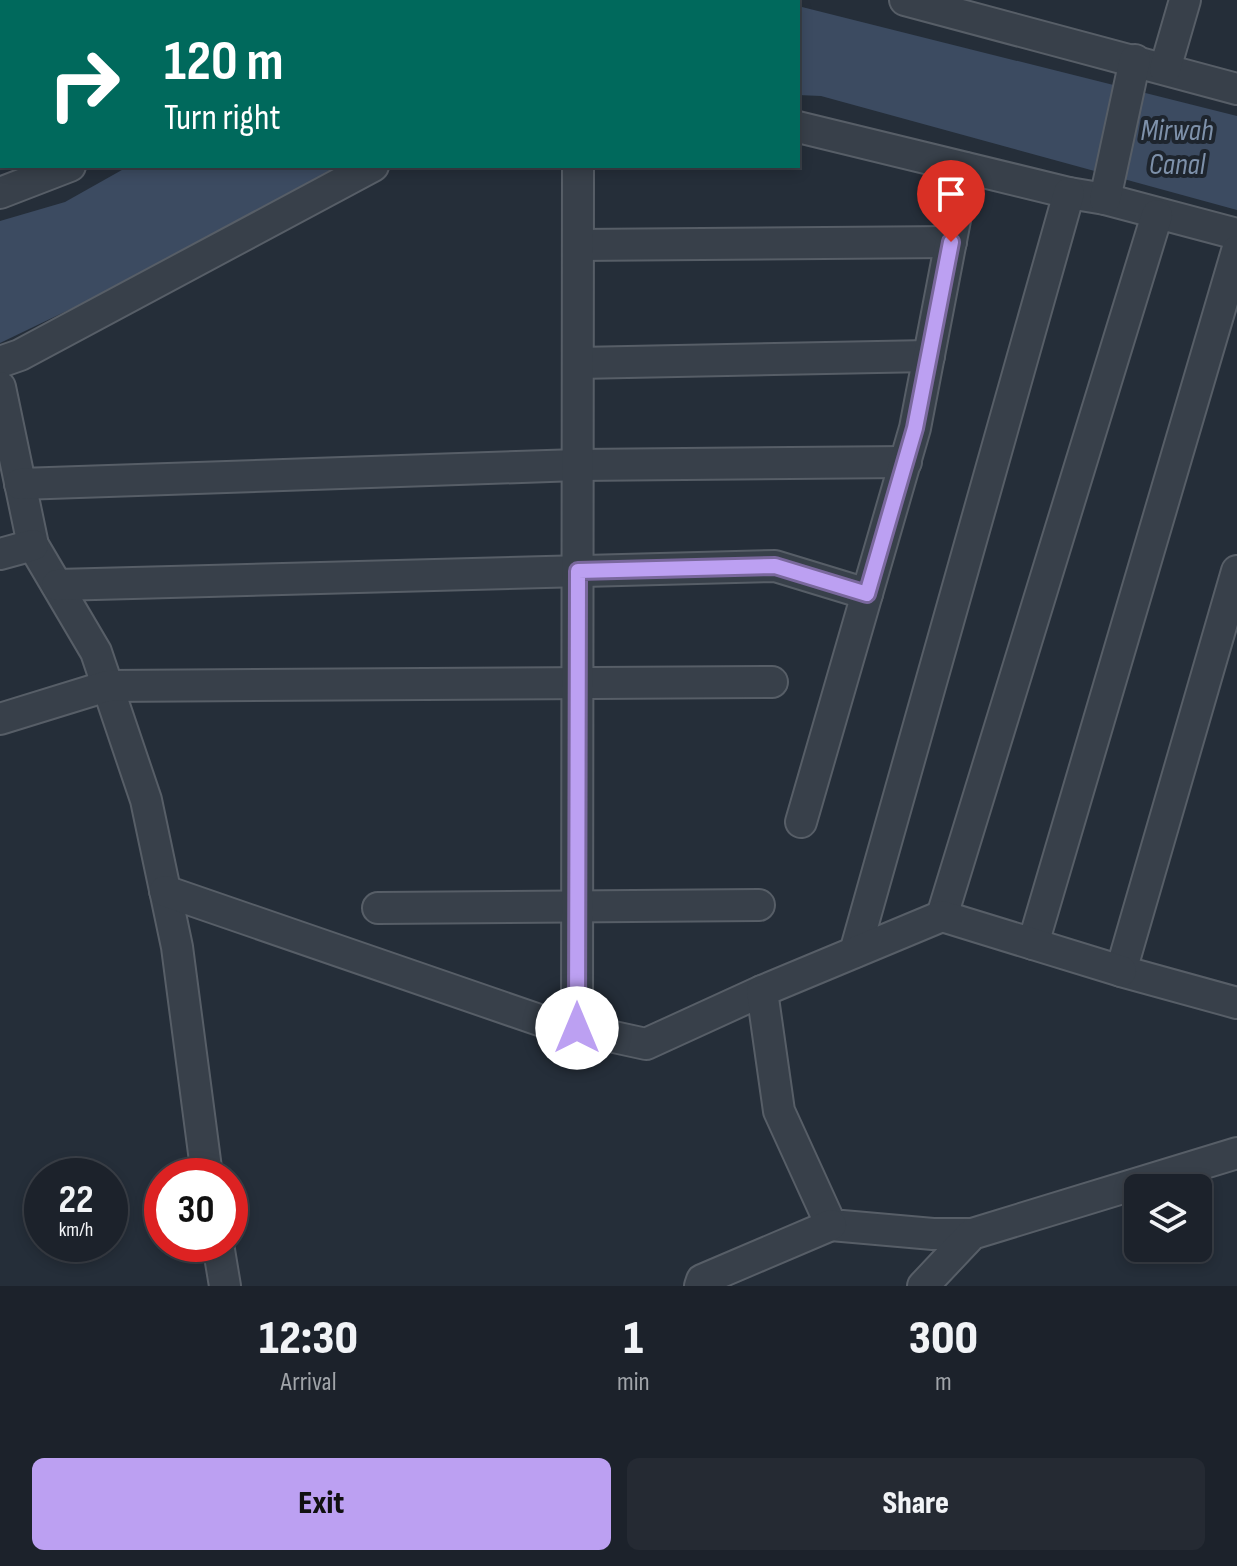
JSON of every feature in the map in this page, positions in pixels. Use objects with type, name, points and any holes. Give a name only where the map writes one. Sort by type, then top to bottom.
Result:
[{"type":"street","points":[[905,0],[1133,66],[1165,69],[1237,89]]},
{"type":"street","points":[[1165,69],[1185,0]]},
{"type":"street","points":[[1108,189],[1133,66]]},
{"type":"street","points":[[800,127],[1069,193],[1108,189],[1157,215],[1237,234]]},
{"type":"street","points":[[0,193],[33,173],[59,168]]},
{"type":"street","points":[[0,362],[20,355],[364,168]]},
{"type":"street","points":[[577,1028],[578,168]]},
{"type":"street","points":[[801,822],[915,428],[965,168]]},
{"type":"street","points":[[855,952],[1069,193]]},
{"type":"street","points":[[942,916],[1157,215]]},
{"type":"street","points":[[578,245],[951,242]]},
{"type":"street","points":[[1033,944],[1237,251]]},
{"type":"street","points":[[578,363],[929,356]]},
{"type":"street","points":[[0,387],[33,545],[96,652],[146,800],[177,947],[205,1158]]},
{"type":"street","points":[[20,484],[578,465],[906,462]]},
{"type":"street","points":[[0,554],[33,545]]},
{"type":"street","points":[[57,585],[775,566],[867,594]]},
{"type":"street","points":[[1121,971],[1237,571]]},
{"type":"street","points":[[0,719],[107,686],[772,682]]},
{"type":"street","points":[[165,891],[545,1022],[646,1044],[762,991],[942,916],[1237,1003]]},
{"type":"street","points":[[378,908],[759,905]]},
{"type":"street","points":[[762,991],[779,1111],[831,1225]]},
{"type":"street","points":[[700,1286],[702,1280],[831,1225],[933,1234],[972,1234],[1237,1153]]},
{"type":"street","points":[[923,1286],[972,1234]]},
{"type":"street","points":[[221,1262],[225,1286]]},
{"type":"water","name":"Mirwah Canal","points":[[800,7],[1237,116],[1237,210],[821,96],[800,95]]},
{"type":"water","points":[[125,168],[334,168],[235,230],[0,343],[0,221],[65,202]]},
{"type":"route","points":[[577,1028],[578,571],[775,566],[867,594],[915,428],[951,242]]}]
